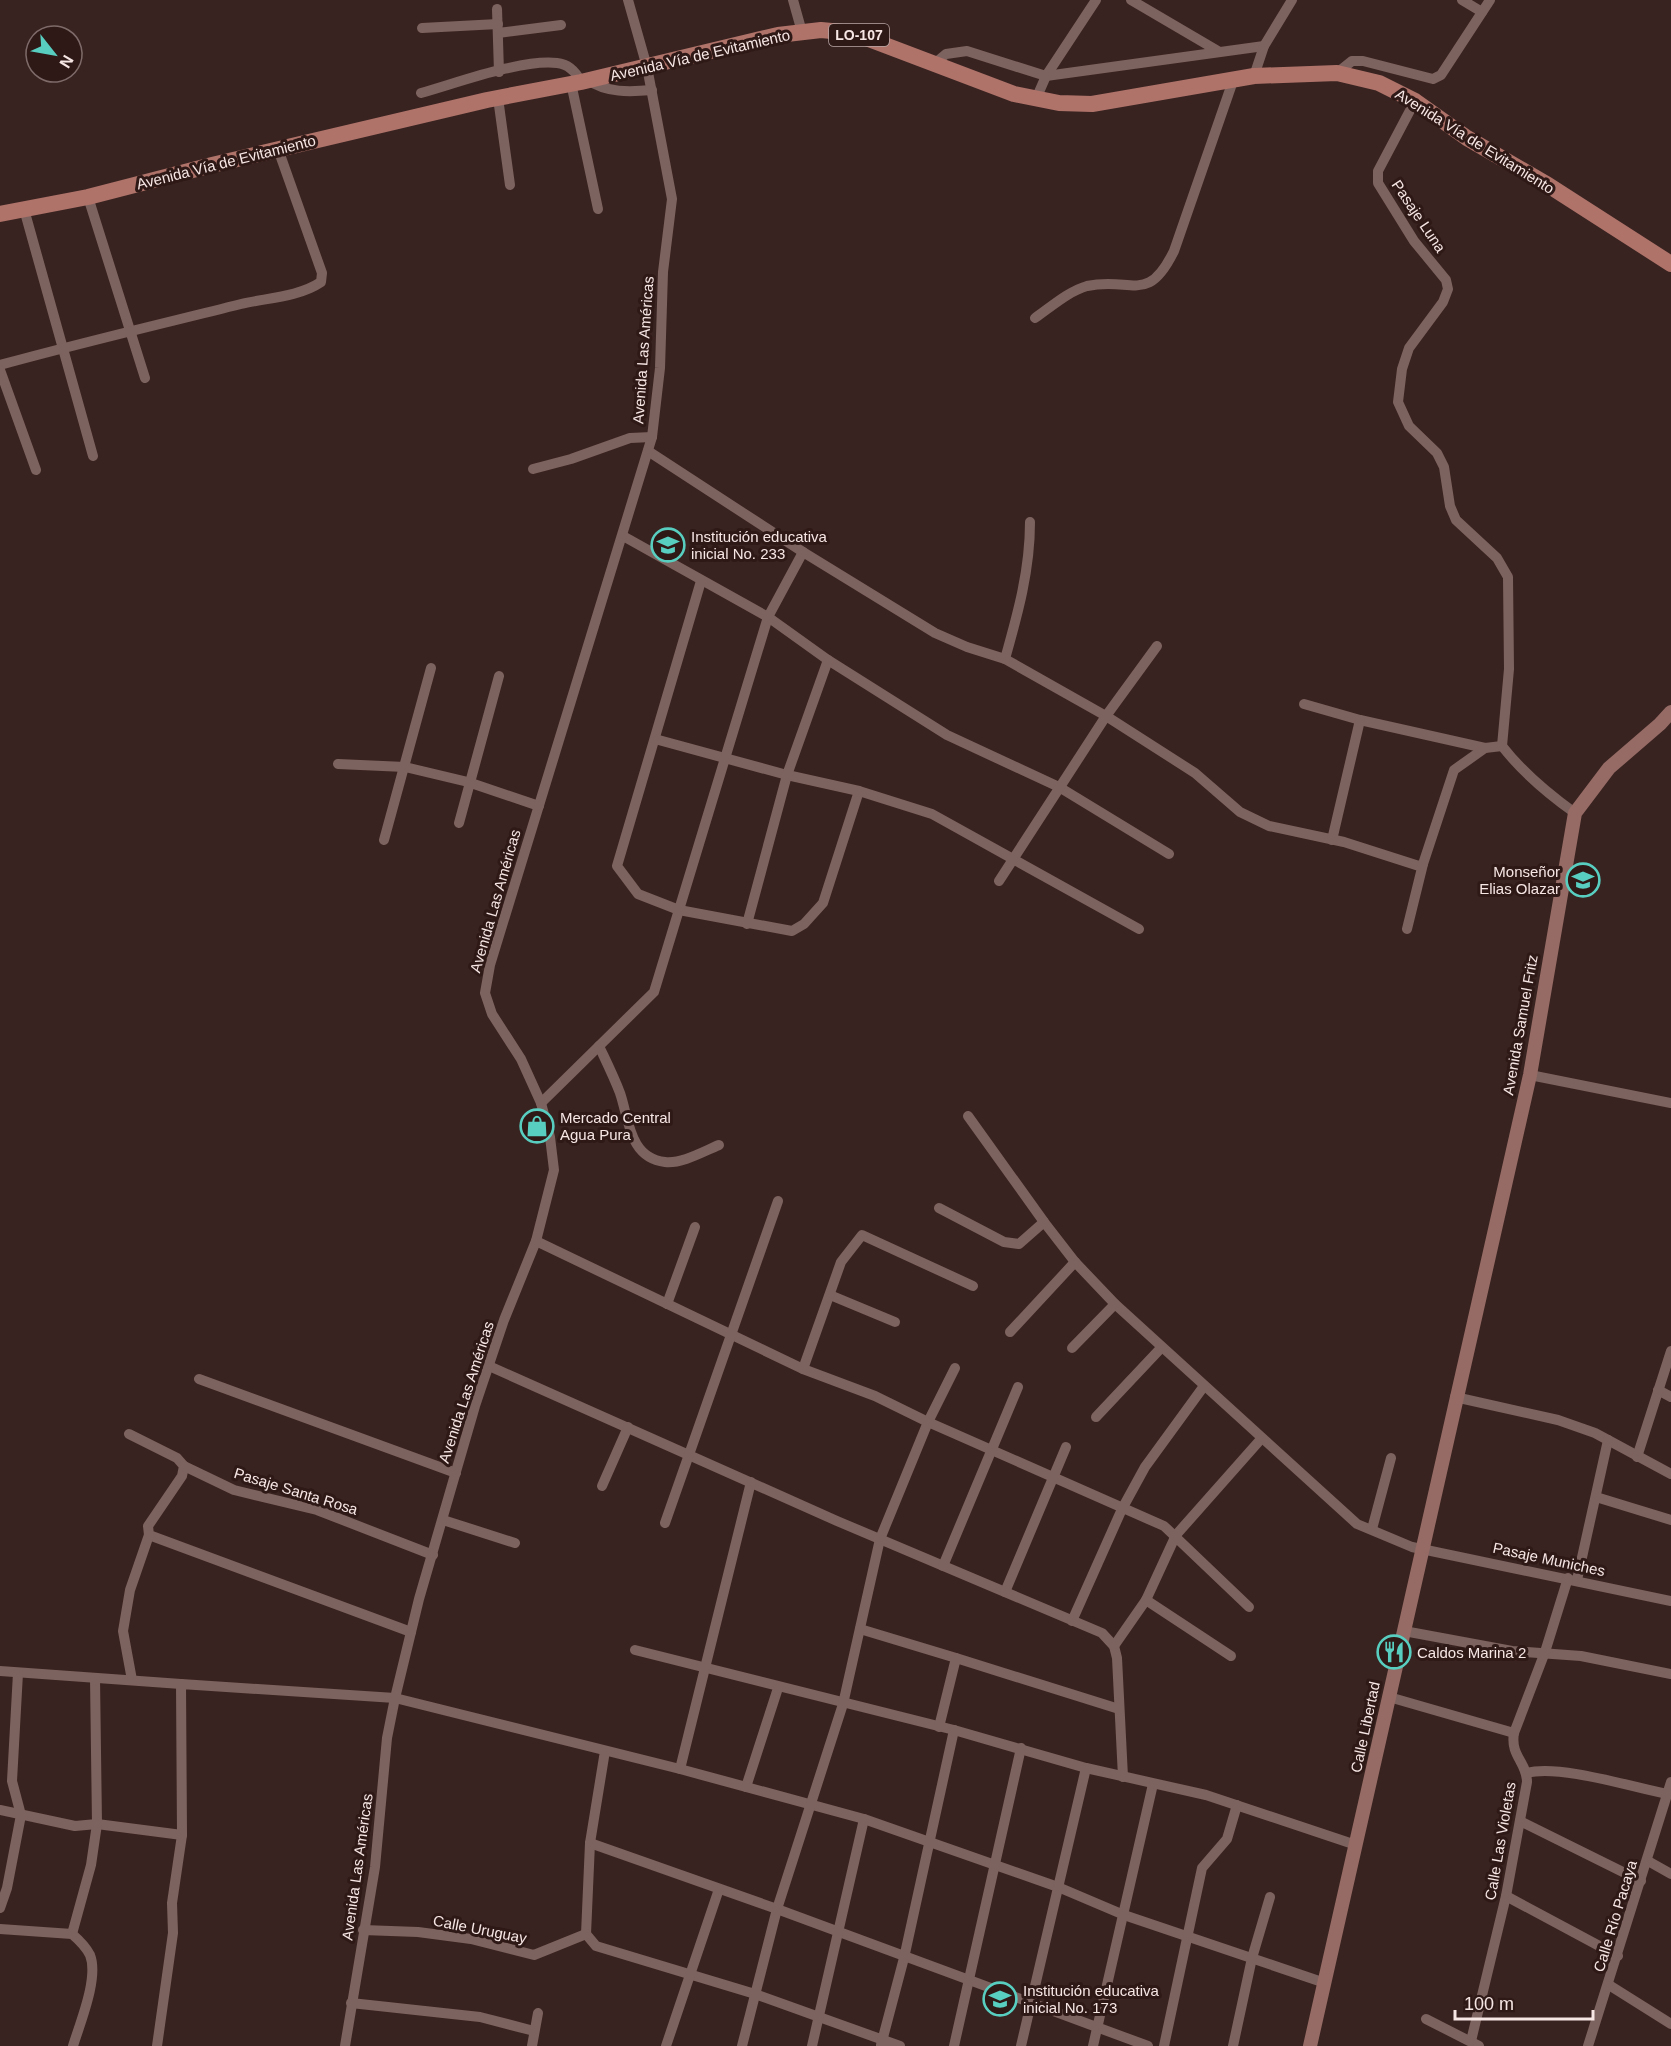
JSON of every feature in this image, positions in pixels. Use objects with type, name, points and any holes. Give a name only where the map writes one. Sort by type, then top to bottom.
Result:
[{"type":"main road","name":"Avenida Vía de Evitamiento","points":[[0,214],[88,197],[278,149],[498,98],[647,67],[778,35],[820,30],[853,33],[1014,94],[1036,99],[1092,104],[1254,76],[1336,73],[1379,83],[1415,101],[1467,138],[1548,185],[1671,264]]},
{"type":"street","name":"Avenida Las Américas","points":[[345,2046],[375,1867],[387,1738],[395,1698],[411,1632],[456,1473],[489,1366],[536,1241],[554,1170],[550,1137],[540,1103],[521,1059],[492,1014],[485,993],[489,965],[652,437],[660,368],[663,272],[672,199],[647,67],[628,0]]},
{"type":"street","points":[[793,0],[802,32]]},
{"type":"street","points":[[1036,99],[1046,76],[1095,0]]},
{"type":"street","points":[[1131,0],[1218,51]]},
{"type":"street","points":[[1254,76],[1264,46],[1292,0]]},
{"type":"street","points":[[1462,0],[1482,12]]},
{"type":"street","points":[[1336,73],[1352,62],[1363,61],[1433,79],[1441,75],[1490,0]]},
{"type":"street","points":[[497,9],[499,72]]},
{"type":"street","points":[[422,28],[561,25]]},
{"type":"street","points":[[934,64],[945,54],[966,51],[1046,76],[1074,74],[1264,46]]},
{"type":"street","points":[[421,93],[499,72],[558,63],[576,73],[580,81],[598,209]]},
{"type":"street","points":[[1035,318],[1087,287],[1136,285],[1156,280],[1174,251],[1234,78]]},
{"type":"street","points":[[580,81],[613,90],[652,90]]},
{"type":"street","points":[[498,98],[510,185]]},
{"type":"street","name":"Pasaje Luna","points":[[1415,101],[1378,171],[1378,183],[1414,241],[1446,280],[1448,289],[1443,302],[1409,348],[1402,369],[1398,402],[1409,426],[1432,448],[1444,467],[1450,506],[1456,520],[1497,558],[1508,577],[1509,669],[1502,746]]},
{"type":"street","points":[[0,365],[61,348],[285,295],[313,287],[321,282],[322,273],[278,149]]},
{"type":"street","points":[[88,197],[145,378]]},
{"type":"street","points":[[24,209],[93,456]]},
{"type":"street","points":[[0,370],[36,470]]},
{"type":"street","points":[[533,469],[571,459],[630,438],[652,437]]},
{"type":"street","points":[[648,451],[803,552],[935,633],[967,647],[1005,659],[1106,716],[1195,773],[1240,812],[1269,826],[1332,840],[1419,866],[1423,864]]},
{"type":"street","points":[[1005,659],[1023,595],[1030,553],[1030,522]]},
{"type":"street","points":[[623,536],[768,617],[828,660],[947,735],[1059,787],[1168,854]]},
{"type":"street","points":[[540,1103],[654,992],[768,617],[803,552]]},
{"type":"street","points":[[701,581],[617,866],[638,894],[679,910],[792,931],[804,924],[819,909],[859,791]]},
{"type":"street","points":[[999,881],[1106,716],[1156,646]]},
{"type":"street","points":[[747,924],[788,775],[828,660]]},
{"type":"street","points":[[384,840],[431,668]]},
{"type":"street","points":[[459,823],[468,782],[499,676]]},
{"type":"street","points":[[1304,704],[1360,720],[1485,748]]},
{"type":"street","name":"Avenida Samuel Fritz","points":[[1459,1379],[1530,1075],[1575,813],[1609,768],[1671,712]]},
{"type":"street","points":[[1332,840],[1360,720]]},
{"type":"street","points":[[655,739],[725,759],[859,791],[932,814],[1139,929]]},
{"type":"street","points":[[1407,929],[1423,864],[1454,770],[1472,754],[1485,748],[1502,746],[1517,766],[1548,794],[1575,813]]},
{"type":"street","points":[[338,764],[405,767],[468,782],[539,806]]},
{"type":"street","points":[[599,1046],[620,1094],[628,1129],[636,1143],[649,1156],[666,1162],[719,1145]]},
{"type":"street","points":[[1530,1075],[1671,1103]]},
{"type":"street","name":"Pasaje Muniches","points":[[968,1116],[1075,1262],[1161,1348],[1341,1513],[1357,1524],[1412,1548],[1671,1600]]},
{"type":"street","points":[[665,1523],[778,1201]]},
{"type":"street","points":[[939,1208],[1004,1242],[1018,1244],[1044,1222]]},
{"type":"street","points":[[667,1304],[695,1227]]},
{"type":"street","points":[[803,1369],[841,1262],[862,1235],[973,1286]]},
{"type":"street","points":[[536,1241],[803,1369],[876,1396],[928,1422],[1164,1526],[1249,1607]]},
{"type":"street","points":[[1010,1332],[1075,1262]]},
{"type":"street","points":[[830,1295],[895,1322]]},
{"type":"street","points":[[1072,1348],[1115,1304]]},
{"type":"street","points":[[1096,1417],[1161,1348]]},
{"type":"street","points":[[1637,1456],[1671,1351]]},
{"type":"street","points":[[489,1366],[880,1539],[1102,1634],[1114,1646]]},
{"type":"street","points":[[742,2046],[777,1909],[843,1704],[880,1539],[928,1422],[955,1368]]},
{"type":"street","points":[[199,1379],[456,1473]]},
{"type":"street","name":"Calle Libertad","points":[[1310,2046],[1459,1379]]},
{"type":"street","points":[[1072,1621],[1122,1509],[1145,1467],[1204,1386]]},
{"type":"street","points":[[943,1566],[1018,1387]]},
{"type":"street","points":[[1658,1390],[1671,1397]]},
{"type":"street","points":[[1455,1397],[1558,1420],[1595,1433],[1671,1474]]},
{"type":"street","points":[[602,1486],[628,1427]]},
{"type":"street","name":"Pasaje Santa Rosa","points":[[129,1434],[177,1458],[184,1466],[234,1490],[317,1510],[433,1556]]},
{"type":"street","points":[[1123,1777],[1114,1646],[1146,1600],[1176,1535],[1261,1439]]},
{"type":"street","points":[[1389,1697],[1514,1733],[1573,1579],[1596,1497],[1608,1440]]},
{"type":"street","points":[[1005,1592],[1066,1447]]},
{"type":"street","points":[[1371,1529],[1391,1458]]},
{"type":"street","points":[[132,1680],[123,1631],[130,1590],[149,1535],[148,1526],[183,1476],[184,1466]]},
{"type":"street","points":[[680,1769],[751,1482]]},
{"type":"street","points":[[1596,1497],[1671,1520]]},
{"type":"street","points":[[442,1520],[515,1543]]},
{"type":"street","points":[[149,1535],[411,1632]]},
{"type":"street","points":[[1146,1600],[1231,1656]]},
{"type":"street","points":[[860,1629],[1119,1709]]},
{"type":"street","points":[[1404,1630],[1512,1651],[1581,1656],[1671,1674]]},
{"type":"street","points":[[635,1650],[778,1688],[939,1726],[1086,1768],[1206,1795],[1356,1845]]},
{"type":"street","points":[[939,1726],[956,1658]]},
{"type":"street","points":[[0,1671],[395,1698],[680,1769],[864,1819],[928,1844],[1058,1887],[1124,1915],[1325,1983]]},
{"type":"street","points":[[0,1908],[7,1888],[21,1815],[12,1781],[18,1673]]},
{"type":"street","points":[[72,1934],[91,1865],[97,1824],[95,1678]]},
{"type":"street","points":[[157,2046],[173,1933],[172,1903],[182,1835],[181,1684]]},
{"type":"street","points":[[746,1787],[778,1688]]},
{"type":"street","points":[[882,2042],[904,1958],[954,1730]]},
{"type":"street","name":"Calle Las Violetas","points":[[1475,2044],[1506,1896],[1527,1773],[1512,1746],[1514,1733]]},
{"type":"street","points":[[954,2046],[1021,1748]]},
{"type":"street","points":[[605,1751],[590,1844],[586,1934],[596,1946],[755,1994],[818,2015],[882,2042],[900,2046]]},
{"type":"street","points":[[1021,2046],[1086,1768]]},
{"type":"street","points":[[1527,1773],[1538,1770],[1559,1773],[1667,1794]]},
{"type":"street","name":"Calle Río Pacaya","points":[[1588,2046],[1671,1782]]},
{"type":"street","points":[[1093,2046],[1153,1784]]},
{"type":"street","points":[[1164,2046],[1202,1868],[1227,1839],[1237,1805]]},
{"type":"street","points":[[0,1810],[75,1826],[97,1824],[182,1835]]},
{"type":"street","points":[[812,2046],[864,1819]]},
{"type":"street","points":[[1520,1821],[1641,1881]]},
{"type":"street","points":[[590,1844],[777,1909],[904,1958],[1148,2046]]},
{"type":"street","points":[[1648,1861],[1671,1874]]},
{"type":"street","points":[[666,2046],[719,1889]]},
{"type":"street","points":[[1506,1896],[1618,1956]]},
{"type":"street","points":[[1233,2046],[1252,1958],[1270,1897]]},
{"type":"street","points":[[0,1929],[72,1934],[90,1957],[92,1971],[73,2046]]},
{"type":"street","name":"Calle Uruguay","points":[[363,1930],[417,1932],[471,1939],[534,1955],[586,1934]]},
{"type":"street","points":[[1609,1985],[1671,2024]]},
{"type":"street","points":[[351,2003],[480,2017],[504,2021],[534,2031]]},
{"type":"street","points":[[532,2046],[537,2013]]},
{"type":"street","points":[[1426,2019],[1475,2044]]},
{"type":"place","name":"Institución educativa inicial No. 233","points":[[668,545]]},
{"type":"place","name":"Monseñor Elias Olazar","points":[[1583,880]]},
{"type":"place","name":"Mercado Central Agua Pura","points":[[537,1126]]},
{"type":"place","name":"Caldos Marina 2","points":[[1394,1652]]},
{"type":"place","name":"Institución educativa inicial No. 173","points":[[1000,1999]]}]
